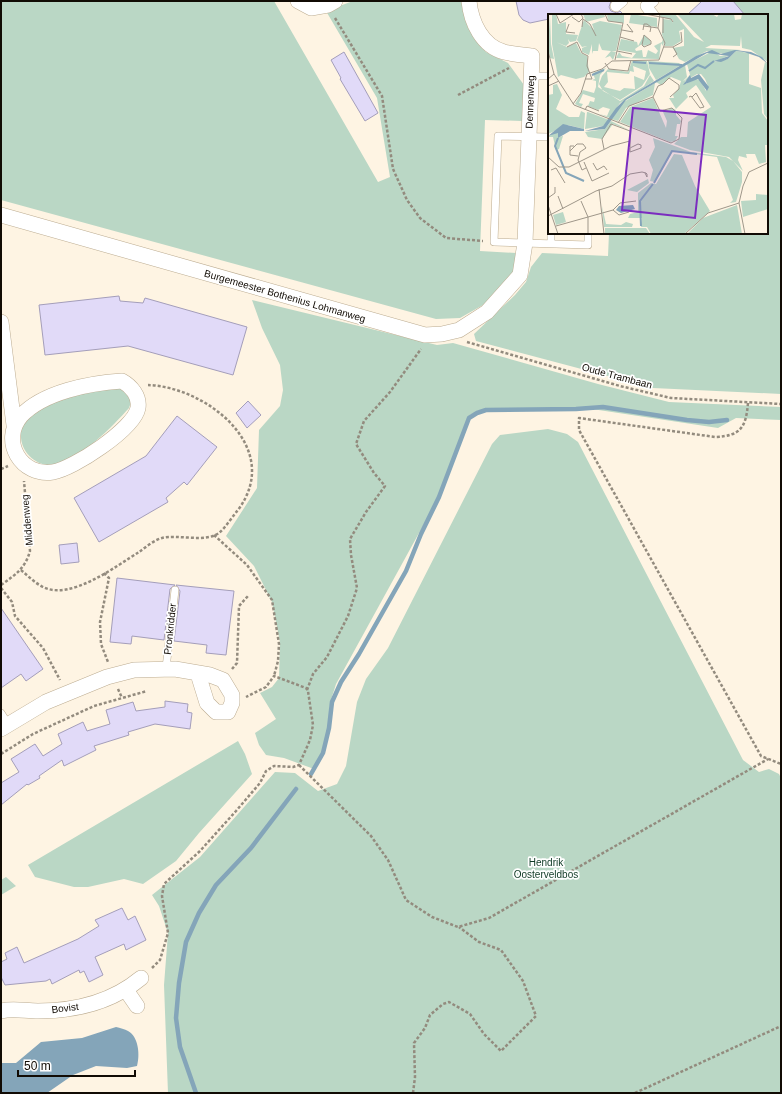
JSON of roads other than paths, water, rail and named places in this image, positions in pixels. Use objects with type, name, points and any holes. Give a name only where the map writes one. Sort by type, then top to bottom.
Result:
[{"type":"street","points":[[298,1],[311,8],[332,3]]},
{"type":"street","name":"Dennenweg","points":[[469,1],[475,27],[489,45],[503,52],[532,56],[525,243]]},
{"type":"street","points":[[652,14],[646,6],[653,1]]},
{"type":"street","name":"Burgemeester Bothenius Lohmanweg","points":[[1,216],[425,335],[442,334],[459,330],[487,312],[520,275],[525,243]]},
{"type":"street","points":[[1,322],[3,358],[14,425],[11,439],[15,452],[25,466],[45,473],[61,470],[79,462],[104,446],[132,417],[138,408],[137,398],[131,386],[122,381],[93,383],[55,395],[22,415],[14,425]]},
{"type":"street","name":"Pronkridder","points":[[3,722],[46,702],[113,675],[134,670],[166,668],[210,675],[223,680],[232,695],[232,704],[228,712],[216,712],[207,703],[198,674]]},
{"type":"street","name":"Bovist","points":[[1,1011],[8,1009],[39,1011],[72,1009],[102,1001],[126,990],[141,978]]},
{"type":"street","points":[[126,990],[137,1006]]},
{"type":"lane","points":[[531,76],[548,76]]},
{"type":"lane","points":[[548,137],[498,136],[494,242],[588,245],[588,234]]},
{"type":"lane","points":[[551,234],[551,244]]},
{"type":"lane","name":"Pronkridder","points":[[166,668],[175,590]]},
{"type":"water","points":[[116,1027],[127,1030],[132,1034],[138,1047],[137,1066],[127,1068],[96,1066],[73,1075],[47,1093],[1,1093],[1,1063],[16,1063],[41,1042],[82,1038]]},
{"type":"waterway","points":[[311,774],[323,753],[329,728],[332,702],[341,682],[359,654],[406,571],[421,534],[439,497],[469,418],[486,410],[576,409],[603,407],[687,420],[709,422],[727,420]]},
{"type":"waterway","points":[[196,1093],[180,1047],[176,1018],[179,983],[186,942],[199,913],[216,885],[251,848],[296,789]]},
{"type":"park label","name":"Hendrik Oosterveldbos","points":[[546,868]]}]
